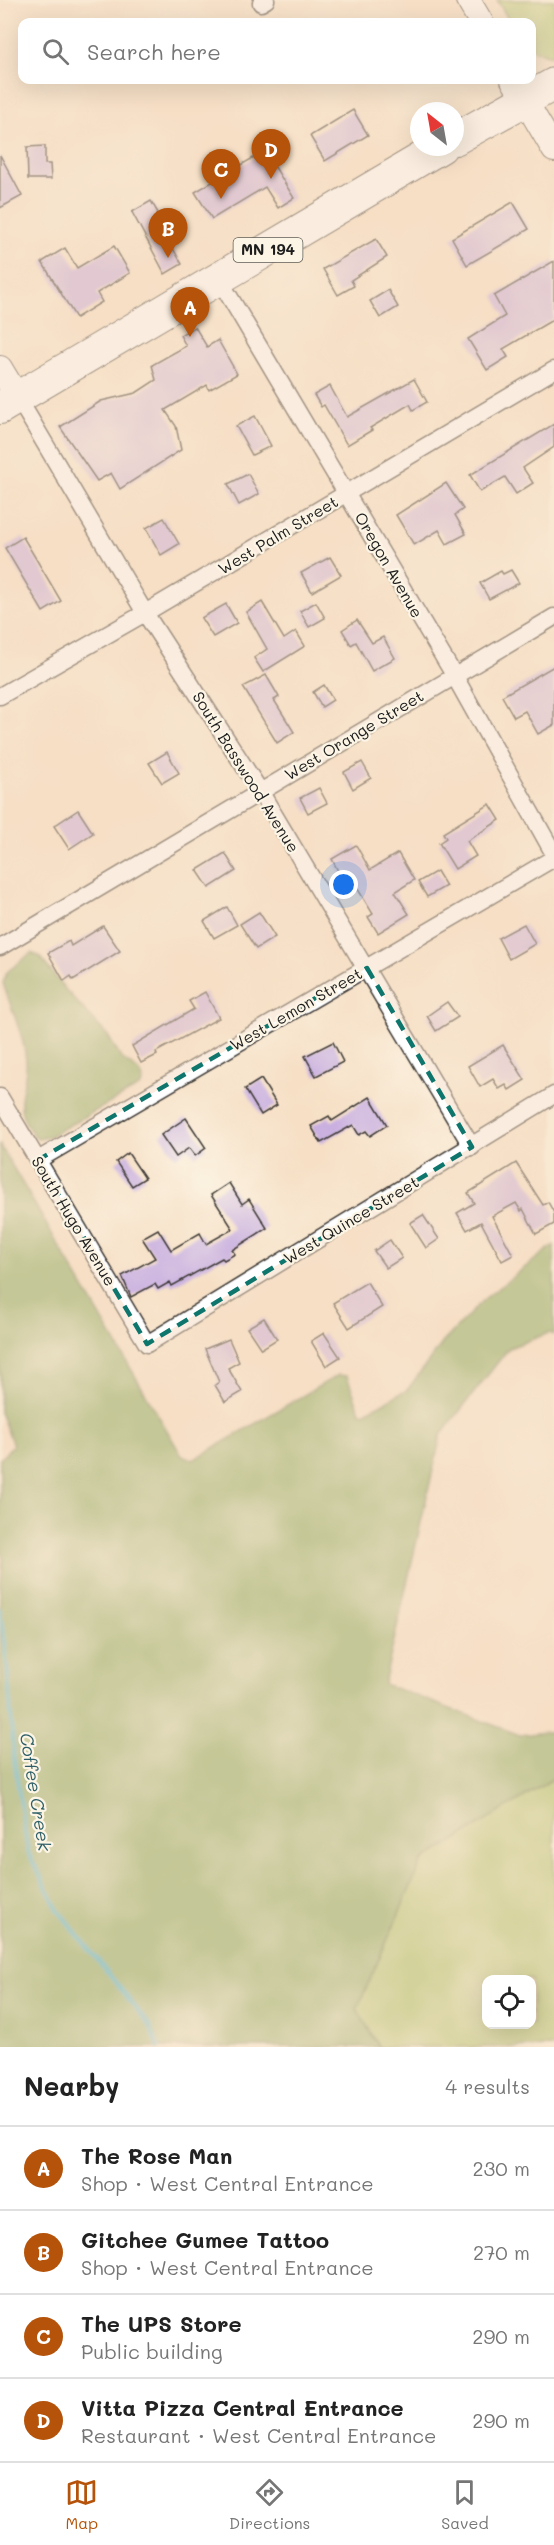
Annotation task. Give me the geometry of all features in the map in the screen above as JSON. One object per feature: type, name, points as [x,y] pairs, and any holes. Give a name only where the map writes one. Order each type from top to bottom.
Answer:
[{"type":"highway","points":[[464,132],[519,89],[554,84]]},
{"type":"highway","name":"MN 194","points":[[9,403],[426,156]]},
{"type":"main road","points":[[468,0],[479,18]]},
{"type":"main road","points":[[519,89],[554,150]]},
{"type":"main road","points":[[0,368],[9,403]]},
{"type":"street","name":"Oregon Avenue","points":[[219,279],[454,675],[554,856]]},
{"type":"street","name":"West Palm Street","points":[[0,696],[145,614],[554,370]]},
{"type":"street","name":"South Basswood Avenue","points":[[9,403],[260,791],[472,1147]]},
{"type":"street","name":"West Orange Street","points":[[0,947],[554,617]]},
{"type":"street","name":"West Lemon Street","points":[[38,1160],[554,856]]},
{"type":"street","name":"West Quince Street","points":[[147,1344],[554,1095]]},
{"type":"street","name":"South Hugo Avenue","points":[[0,1097],[147,1344]]},
{"type":"highlighted area","points":[[367,968],[472,1147],[147,1344],[38,1160]]},
{"type":"green space","points":[[497,0],[554,0],[554,54],[550,56],[536,51],[536,18],[508,18]]},
{"type":"green space","points":[[31,953],[39,956],[65,989],[108,1036],[121,1058],[139,1071],[143,1078],[141,1086],[48,1137],[39,1139],[28,1127],[21,1110],[26,1067],[25,1052],[3,983],[7,972]]},
{"type":"green space","points":[[0,1145],[182,1456],[193,1460],[338,1375],[347,1376],[360,1411],[363,1413],[407,1390],[443,1342],[484,1299],[554,1245],[554,1335],[549,1333],[509,1348],[441,1435],[384,1684],[520,1735],[554,1731],[554,1778],[422,1861],[357,2009],[379,2047],[0,2047],[0,1597],[3,1557],[0,1549],[0,1459],[13,1445],[0,1412]]},
{"type":"green space","points":[[554,1778],[554,2047],[379,2047],[357,2009],[422,1861]]},
{"type":"building","points":[[353,110],[368,135],[325,161],[310,136]]},
{"type":"building","points":[[45,146],[45,164],[50,164],[51,179],[28,179],[27,147]]},
{"type":"building","points":[[265,151],[294,198],[278,208],[265,187],[212,219],[195,192]]},
{"type":"building","points":[[0,155],[22,196],[0,208]]},
{"type":"building","points":[[151,201],[168,230],[164,233],[182,264],[165,274],[132,212]]},
{"type":"building","points":[[513,202],[529,229],[467,265],[452,238]]},
{"type":"building","points":[[376,239],[387,257],[351,280],[354,286],[338,295],[323,269]]},
{"type":"building","points":[[114,246],[130,273],[97,293],[102,302],[76,318],[42,262],[65,248],[77,268]]},
{"type":"building","points":[[554,261],[554,319],[503,349],[508,357],[487,370],[468,339],[505,316],[494,296]]},
{"type":"building","points":[[388,290],[398,307],[380,318],[370,301]]},
{"type":"building","points":[[195,327],[207,347],[218,340],[237,374],[209,390],[207,385],[165,410],[176,426],[181,450],[120,489],[111,473],[97,481],[60,427],[101,401],[136,393],[156,380],[152,365],[186,346],[180,335]]},
{"type":"building","points":[[414,379],[427,402],[413,410],[410,404],[347,445],[324,405],[321,407],[314,395],[330,386],[347,417]]},
{"type":"building","points":[[255,416],[271,446],[252,455],[236,426]]},
{"type":"building","points":[[554,424],[554,447],[523,468],[533,483],[516,494],[505,477],[480,492],[470,475]]},
{"type":"building","points":[[248,474],[259,494],[239,505],[228,484]]},
{"type":"building","points":[[446,483],[463,509],[455,515],[466,534],[447,544],[439,530],[414,545],[396,515]]},
{"type":"building","points":[[164,518],[179,544],[161,555],[146,528]]},
{"type":"building","points":[[23,537],[61,601],[43,612],[5,548]]},
{"type":"building","points":[[330,557],[341,575],[312,592],[301,573]]},
{"type":"building","points":[[511,570],[519,583],[489,599],[480,583],[501,571],[503,574]]},
{"type":"building","points":[[262,602],[284,639],[296,631],[305,646],[263,672],[254,658],[267,649],[246,612]]},
{"type":"building","points":[[316,602],[325,618],[309,627],[300,611]]},
{"type":"building","points":[[226,604],[237,623],[213,637],[201,618]]},
{"type":"building","points":[[357,620],[372,643],[383,637],[395,658],[372,671],[356,642],[351,645],[342,630]]},
{"type":"building","points":[[554,666],[554,725],[538,734],[525,711],[514,717],[502,696]]},
{"type":"building","points":[[266,675],[279,697],[274,700],[294,732],[277,743],[243,687]]},
{"type":"building","points":[[324,685],[333,700],[322,707],[313,692]]},
{"type":"building","points":[[167,752],[179,773],[162,783],[149,763]]},
{"type":"building","points":[[362,762],[371,778],[353,789],[344,772]]},
{"type":"building","points":[[319,788],[327,803],[308,813],[300,798]]},
{"type":"building","points":[[490,804],[500,820],[467,841],[476,856],[455,869],[439,843],[446,838],[443,833]]},
{"type":"building","points":[[78,810],[93,833],[69,849],[54,826]]},
{"type":"building","points":[[356,845],[370,870],[398,853],[414,880],[395,892],[409,914],[378,933],[368,917],[373,914],[347,871],[340,875],[332,859]]},
{"type":"building","points":[[225,853],[236,871],[209,888],[197,870]]},
{"type":"building","points":[[437,871],[446,886],[427,897],[418,882]]},
{"type":"building","points":[[227,907],[237,925],[214,938],[204,921]]},
{"type":"building","points":[[259,912],[275,937],[256,949],[240,924]]},
{"type":"building","points":[[524,924],[535,944],[509,959],[498,938]]},
{"type":"building","points":[[103,926],[120,951],[73,980],[71,976],[64,981],[48,953],[69,941],[71,946]]},
{"type":"building","points":[[205,992],[219,1018],[156,1052],[157,1055],[141,1063],[132,1046],[194,1009],[189,1001]]},
{"type":"building","points":[[447,1002],[458,1017],[436,1031],[427,1016]]},
{"type":"building","points":[[333,1042],[343,1062],[316,1076],[305,1056]]},
{"type":"building","points":[[503,1045],[525,1080],[509,1090],[506,1085],[499,1089],[493,1079],[480,1087],[468,1066]]},
{"type":"building","points":[[261,1079],[277,1105],[261,1115],[245,1089]]},
{"type":"building","points":[[370,1097],[387,1125],[370,1136],[366,1131],[359,1135],[353,1125],[321,1143],[311,1126],[329,1116],[332,1121]]},
{"type":"building","points":[[186,1118],[206,1148],[195,1156],[189,1148],[176,1157],[161,1135]]},
{"type":"building","points":[[128,1153],[145,1178],[132,1186],[116,1162]]},
{"type":"building","points":[[516,1163],[543,1205],[548,1202],[554,1213],[554,1224],[536,1234],[523,1209],[521,1211],[516,1203],[492,1216],[513,1255],[502,1261],[481,1222],[467,1230],[457,1213],[474,1203],[468,1193]]},
{"type":"building","points":[[229,1183],[242,1204],[249,1199],[267,1228],[232,1250],[235,1254],[224,1260],[222,1258],[172,1286],[170,1282],[158,1289],[155,1284],[131,1297],[122,1276],[155,1258],[142,1238],[158,1229],[171,1250],[200,1233],[206,1244],[233,1229],[211,1195]]},
{"type":"building","points":[[423,1215],[439,1239],[426,1248],[410,1223]]},
{"type":"building","points":[[390,1240],[402,1258],[386,1268],[374,1251]]},
{"type":"building","points":[[367,1282],[382,1307],[349,1328],[333,1303]]},
{"type":"building","points":[[264,1318],[277,1339],[261,1349],[247,1328]]},
{"type":"building","points":[[324,1333],[340,1357],[326,1366],[311,1341]]},
{"type":"building","points":[[229,1339],[239,1362],[228,1368],[242,1392],[225,1402],[215,1385],[219,1382],[205,1349]]},
{"type":"waterway","name":"Coffee Creek","points":[[0,1610],[8,1673],[14,1759],[28,1852],[58,1910],[150,2026],[159,2047]]},
{"type":"place","name":"Vitta Pizza Central Entrance","points":[[271,179]]},
{"type":"place","name":"The UPS Store","points":[[221,199]]},
{"type":"place","name":"Gitchee Gumee Tattoo","points":[[168,258]]},
{"type":"place","name":"The Rose Man","points":[[190,337]]}]
